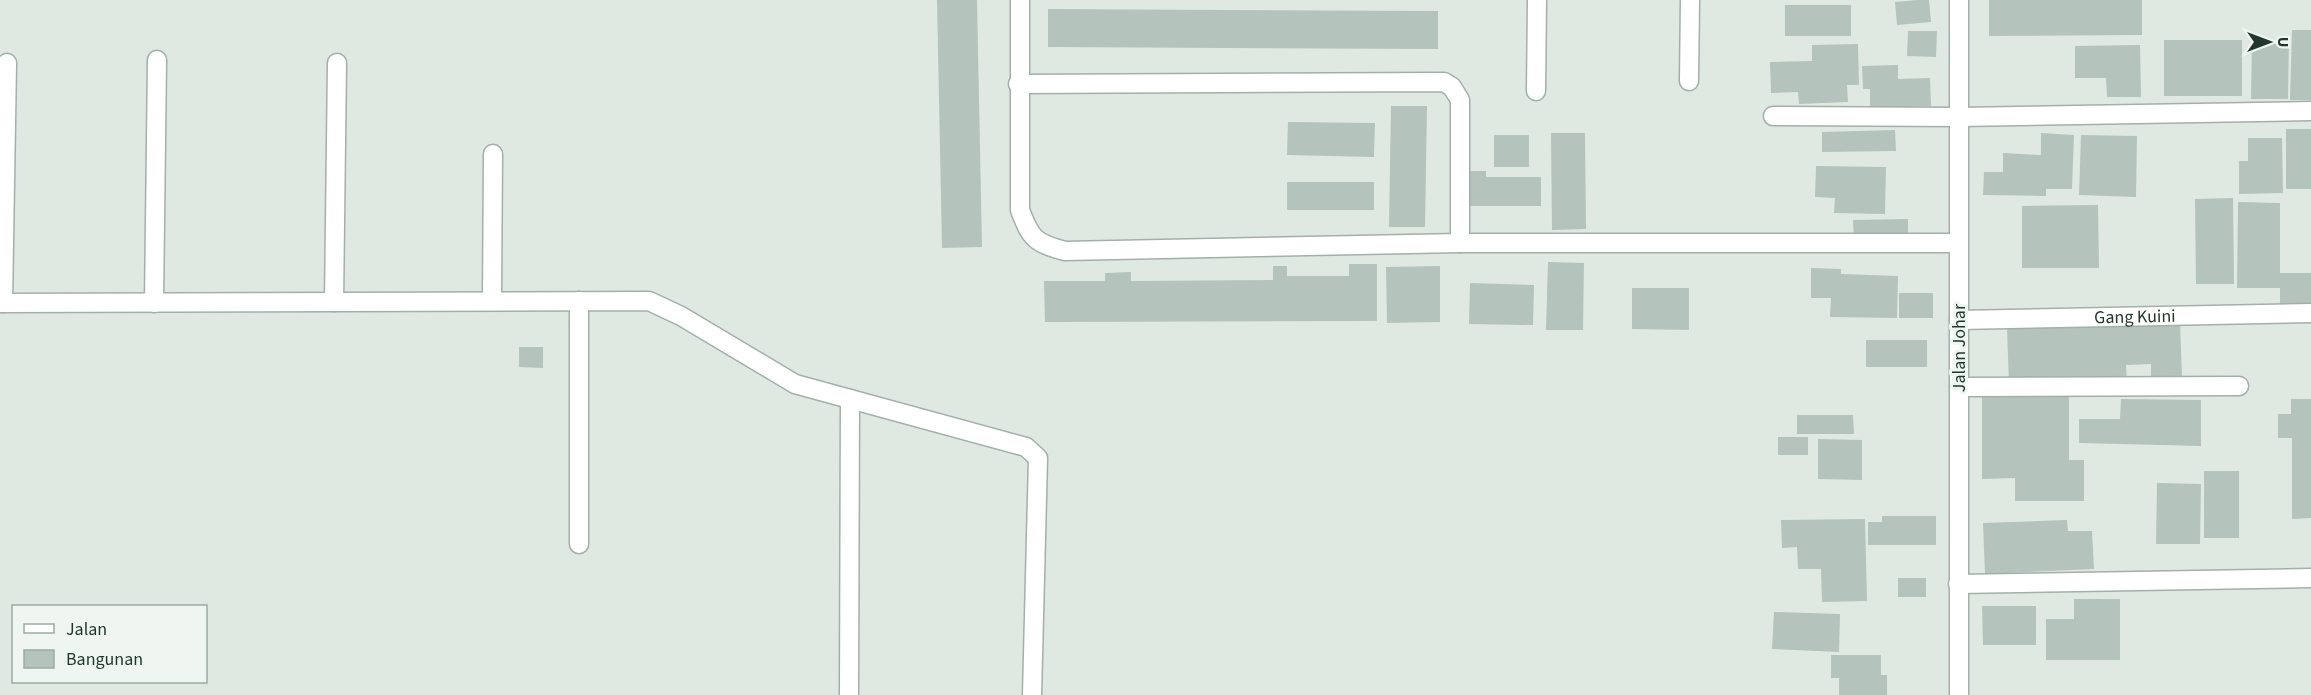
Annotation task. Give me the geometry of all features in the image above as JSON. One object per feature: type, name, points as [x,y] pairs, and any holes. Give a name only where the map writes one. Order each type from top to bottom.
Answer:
[{"type":"street","points":[[1020,0],[1018,84],[1020,210],[1029,234],[1043,245],[1065,251],[1460,243],[1958,243]]},
{"type":"street","points":[[1536,91],[1537,0]]},
{"type":"street","points":[[1689,0],[1689,81]]},
{"type":"street","name":"Jalan Johar","points":[[1959,0],[1959,695]]},
{"type":"street","points":[[154,303],[157,60]]},
{"type":"street","points":[[7,63],[1,303],[649,301],[681,316],[795,384],[1026,447],[1038,458],[1032,695]]},
{"type":"street","points":[[334,302],[337,63]]},
{"type":"street","points":[[1018,84],[1444,82],[1452,87],[1460,100],[1460,243]]},
{"type":"street","points":[[1773,116],[1960,117],[2311,111]]},
{"type":"street","points":[[492,301],[493,154]]},
{"type":"street","points":[[579,301],[579,544]]},
{"type":"street","name":"Gang Kuini","points":[[1959,320],[2311,313]]},
{"type":"street","points":[[1959,387],[2239,387]]},
{"type":"street","points":[[849,695],[850,399]]},
{"type":"street","points":[[1958,584],[2311,578]]},
{"type":"building","points":[[937,0],[977,0],[982,247],[942,248]]},
{"type":"building","points":[[1929,0],[1931,22],[1897,25],[1895,2]]},
{"type":"building","points":[[1989,0],[2142,0],[2142,35],[1989,36]]},
{"type":"building","points":[[1785,5],[1851,5],[1851,36],[1785,36]]},
{"type":"building","points":[[1048,9],[1438,11],[1438,49],[1048,47]]},
{"type":"building","points":[[2292,30],[2311,30],[2311,100],[2290,100]]},
{"type":"building","points":[[1908,31],[1937,31],[1936,57],[1907,56]]},
{"type":"building","points":[[2164,40],[2242,40],[2242,96],[2164,96]]},
{"type":"building","points":[[2252,41],[2289,41],[2288,99],[2251,99]]},
{"type":"building","points":[[1858,44],[1859,85],[1847,85],[1848,102],[1799,104],[1798,92],[1771,93],[1770,62],[1812,61],[1812,45]]},
{"type":"building","points":[[2140,45],[2141,97],[2107,97],[2106,78],[2075,78],[2075,46]]},
{"type":"building","points":[[1898,65],[1898,79],[1930,78],[1931,106],[1870,108],[1870,89],[1863,89],[1862,66]]},
{"type":"building","points":[[1391,106],[1427,106],[1425,227],[1389,227]]},
{"type":"building","points":[[1288,122],[1375,123],[1374,157],[1287,155]]},
{"type":"building","points":[[2286,129],[2311,129],[2311,189],[2286,189]]},
{"type":"building","points":[[1895,130],[1896,151],[1822,152],[1822,132]]},
{"type":"building","points":[[1551,133],[1585,133],[1586,229],[1552,230]]},
{"type":"building","points":[[2041,133],[2074,135],[2072,189],[2046,189],[2046,196],[1983,195],[1984,172],[2003,172],[2003,153],[2041,155]]},
{"type":"building","points":[[1494,135],[1529,135],[1529,167],[1494,167]]},
{"type":"building","points":[[2081,135],[2137,136],[2136,197],[2079,195]]},
{"type":"building","points":[[2248,138],[2282,138],[2283,193],[2239,194],[2239,161],[2248,161]]},
{"type":"building","points":[[1816,166],[1886,167],[1885,214],[1834,213],[1835,198],[1815,197]]},
{"type":"building","points":[[1470,171],[1486,171],[1486,177],[1541,177],[1541,206],[1470,206]]},
{"type":"building","points":[[1287,182],[1374,182],[1374,210],[1287,210]]},
{"type":"building","points":[[2233,198],[2234,284],[2196,284],[2195,199]]},
{"type":"building","points":[[2238,202],[2280,203],[2280,273],[2311,273],[2311,305],[2280,305],[2280,288],[2237,288]]},
{"type":"building","points":[[2098,205],[2099,268],[2022,268],[2022,206]]},
{"type":"building","points":[[1908,219],[1908,239],[1854,240],[1853,220]]},
{"type":"building","points":[[1548,262],[1584,263],[1583,330],[1546,330]]},
{"type":"building","points":[[1349,264],[1377,264],[1377,321],[1045,322],[1044,281],[1105,281],[1105,273],[1131,272],[1131,281],[1273,280],[1273,266],[1287,266],[1287,276],[1349,276]]},
{"type":"building","points":[[1440,266],[1440,322],[1387,323],[1386,267]]},
{"type":"building","points":[[1811,268],[1841,269],[1841,274],[1898,276],[1897,318],[1830,317],[1831,298],[1811,298]]},
{"type":"building","points":[[1470,283],[1534,285],[1533,325],[1469,324]]},
{"type":"building","points":[[1632,288],[1689,288],[1689,330],[1632,329]]},
{"type":"building","points":[[1899,293],[1933,293],[1933,318],[1899,318]]},
{"type":"building","points":[[2180,322],[2182,376],[2151,377],[2151,364],[2126,365],[2127,382],[2009,385],[2007,327]]},
{"type":"building","points":[[1866,340],[1927,340],[1927,367],[1866,367]]},
{"type":"building","points":[[519,347],[543,347],[543,368],[519,367]]},
{"type":"building","points":[[1982,397],[2069,397],[2069,460],[2084,460],[2084,501],[2015,501],[2015,478],[1982,479]]},
{"type":"building","points":[[2121,399],[2201,400],[2201,446],[2079,443],[2079,419],[2120,419]]},
{"type":"building","points":[[2291,399],[2311,399],[2311,518],[2292,519],[2292,438],[2278,438],[2278,414],[2291,414]]},
{"type":"building","points":[[1797,415],[1853,415],[1854,434],[1797,434]]},
{"type":"building","points":[[1778,437],[1808,437],[1808,455],[1778,455]]},
{"type":"building","points":[[1818,439],[1862,440],[1862,480],[1818,479]]},
{"type":"building","points":[[2204,471],[2239,471],[2239,538],[2204,538]]},
{"type":"building","points":[[2157,483],[2201,484],[2200,544],[2156,544]]},
{"type":"building","points":[[1882,516],[1936,516],[1936,545],[1868,545],[1868,522],[1882,522]]},
{"type":"building","points":[[1865,519],[1867,601],[1822,602],[1821,569],[1798,569],[1797,547],[1782,548],[1781,520]]},
{"type":"building","points":[[2067,520],[2068,531],[2092,531],[2094,569],[1985,574],[1983,523]]},
{"type":"building","points":[[1898,578],[1926,578],[1926,597],[1898,597]]},
{"type":"building","points":[[2074,599],[2120,599],[2120,660],[2046,660],[2046,619],[2074,619]]},
{"type":"building","points":[[1982,606],[2036,606],[2036,645],[1983,645]]},
{"type":"building","points":[[1774,612],[1840,614],[1839,652],[1772,649]]},
{"type":"building","points":[[1831,655],[1881,655],[1881,675],[1887,675],[1887,695],[1839,695],[1839,678],[1831,678]]}]
